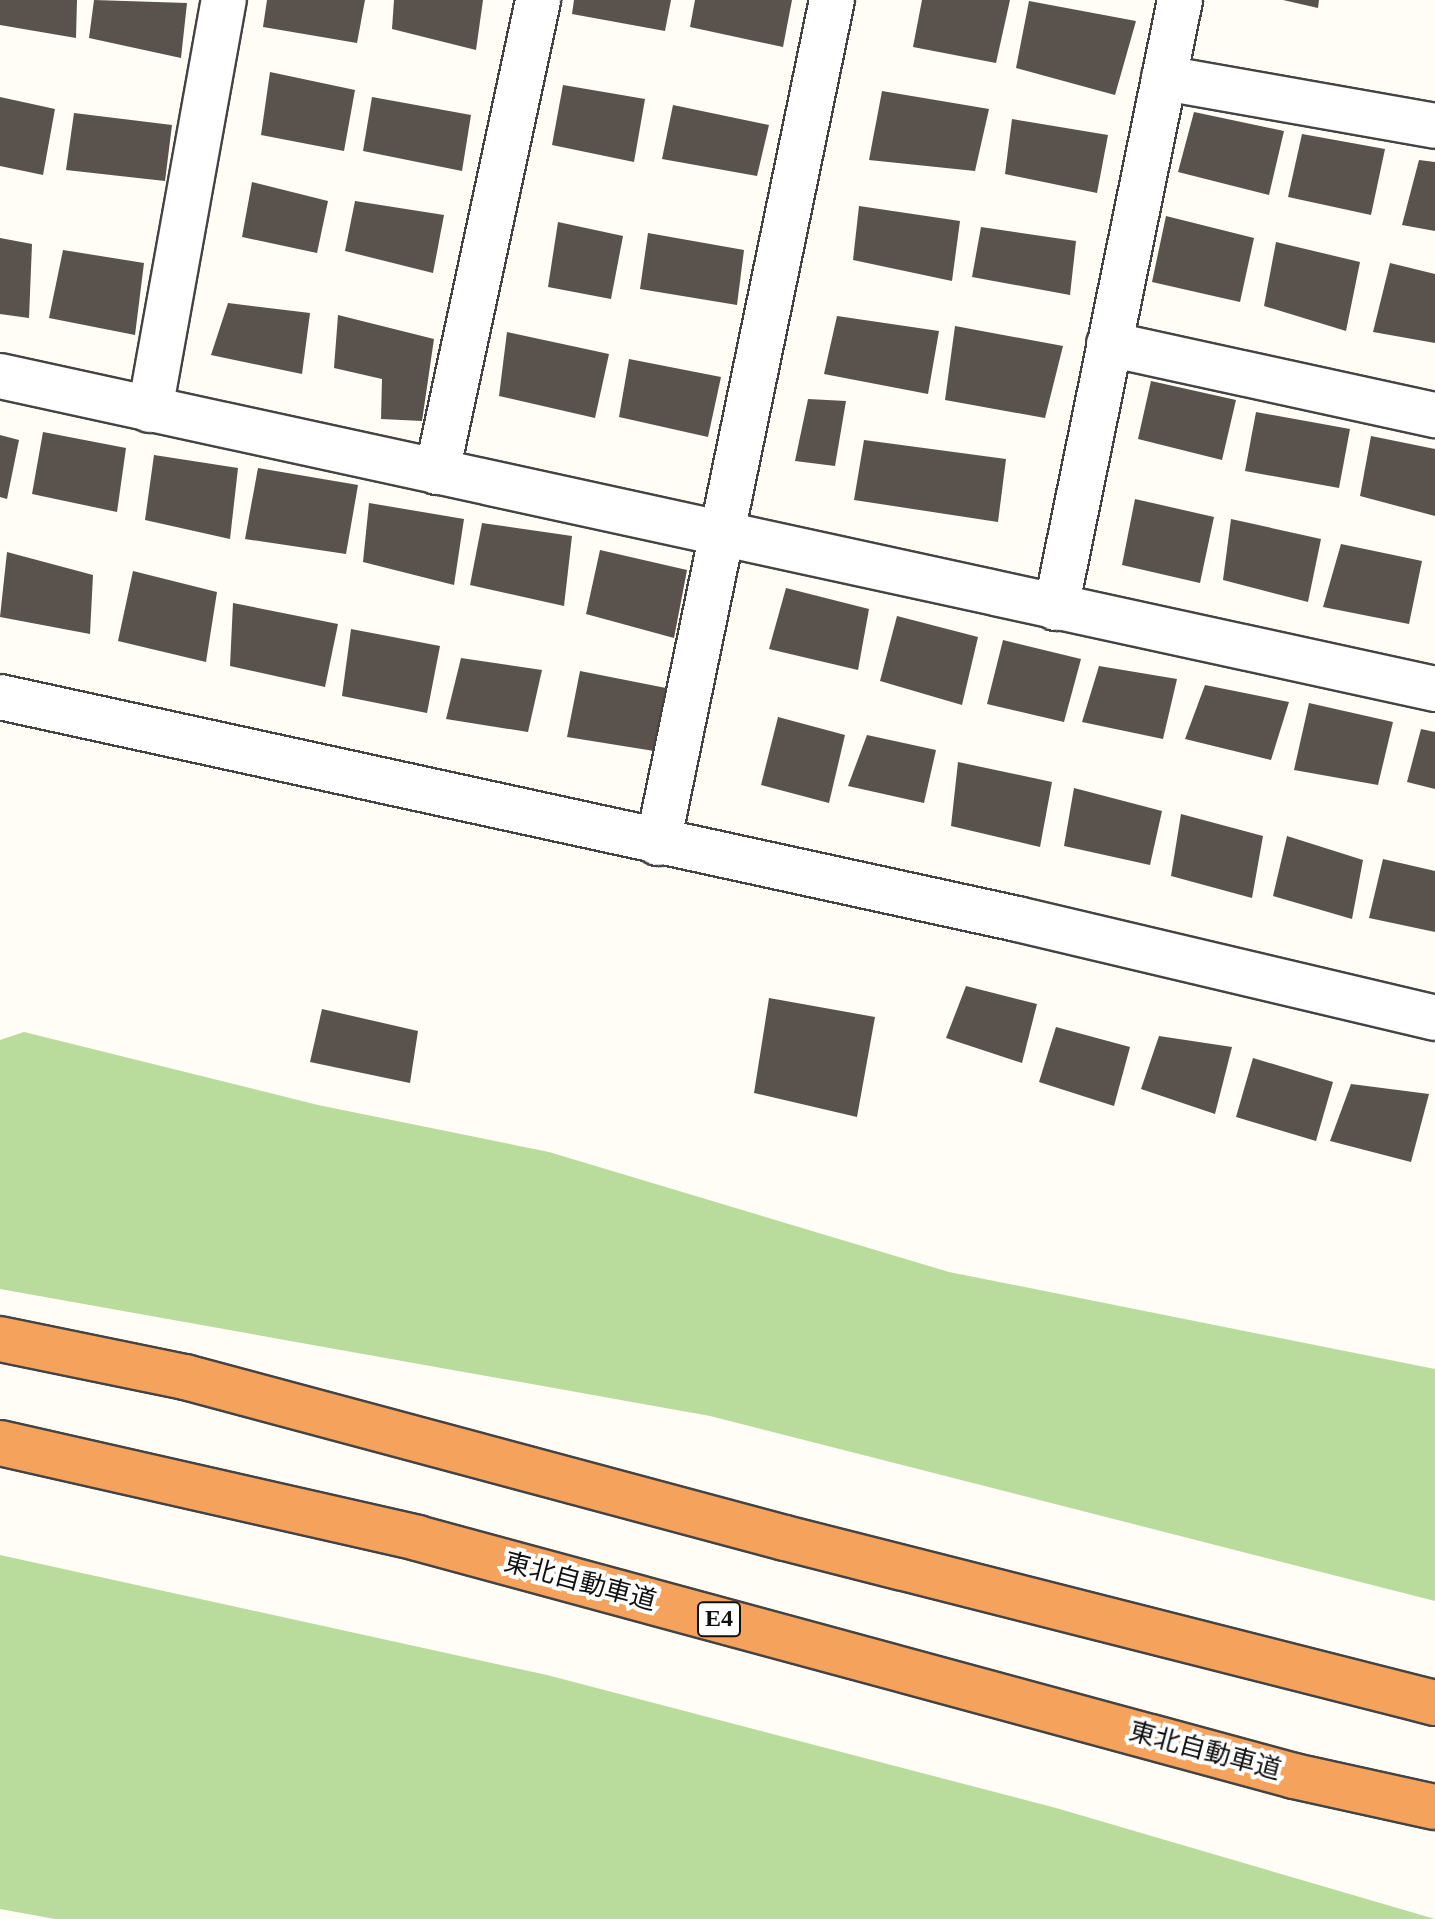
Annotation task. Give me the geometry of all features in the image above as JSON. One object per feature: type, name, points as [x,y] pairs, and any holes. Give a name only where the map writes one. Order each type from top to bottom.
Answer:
[{"type":"highway","points":[[0,1339],[185,1377],[785,1538],[1435,1703]]},
{"type":"highway","name":"東北自動車道","points":[[0,1443],[417,1538],[1294,1776],[1435,1807]]},
{"type":"street","points":[[150,410],[224,0]]},
{"type":"street","points":[[437,472],[538,0]]},
{"type":"street","points":[[658,843],[832,0]]},
{"type":"street","points":[[1056,608],[1180,0]]},
{"type":"street","points":[[1164,78],[1435,126]]},
{"type":"street","points":[[1109,344],[1435,415]]},
{"type":"street","points":[[0,376],[1435,689]]},
{"type":"street","points":[[0,697],[1017,919],[1435,1018]]},
{"type":"green space","points":[[24,1032],[318,1105],[549,1152],[949,1272],[1435,1369],[1435,1601],[710,1416],[0,1289],[0,1040]]},
{"type":"green space","points":[[0,1555],[547,1675],[1056,1808],[1435,1919],[55,1919],[0,1909]]},
{"type":"building","points":[[0,0],[77,0],[76,38],[0,25]]},
{"type":"building","points":[[94,0],[187,3],[181,58],[89,38]]},
{"type":"building","points":[[267,0],[365,0],[357,43],[263,27]]},
{"type":"building","points":[[394,0],[483,0],[476,50],[392,29]]},
{"type":"building","points":[[574,0],[671,0],[665,31],[572,14]]},
{"type":"building","points":[[695,0],[792,0],[783,47],[690,27]]},
{"type":"building","points":[[922,0],[1010,0],[996,63],[913,47]]},
{"type":"building","points":[[1283,0],[1319,0],[1318,8]]},
{"type":"building","points":[[1029,1],[1136,21],[1115,95],[1016,68]]},
{"type":"building","points":[[270,72],[355,90],[344,151],[261,135]]},
{"type":"building","points":[[563,85],[645,99],[634,162],[552,145]]},
{"type":"building","points":[[882,91],[989,109],[975,171],[869,160]]},
{"type":"building","points":[[0,97],[55,109],[43,175],[0,166]]},
{"type":"building","points":[[372,97],[471,115],[462,171],[363,151]]},
{"type":"building","points":[[673,105],[769,125],[757,176],[662,159]]},
{"type":"building","points":[[1194,112],[1284,131],[1269,195],[1178,172]]},
{"type":"building","points":[[74,113],[172,125],[165,181],[66,170]]},
{"type":"building","points":[[1012,119],[1108,135],[1097,193],[1005,174]]},
{"type":"building","points":[[1302,134],[1385,149],[1371,215],[1288,197]]},
{"type":"building","points":[[1419,160],[1435,162],[1435,231],[1402,225]]},
{"type":"building","points":[[252,182],[328,201],[317,253],[242,237]]},
{"type":"building","points":[[355,201],[444,215],[433,273],[345,251]]},
{"type":"building","points":[[859,206],[960,221],[952,281],[853,260]]},
{"type":"building","points":[[1166,216],[1254,238],[1240,302],[1152,282]]},
{"type":"building","points":[[558,222],[623,236],[611,299],[548,287]]},
{"type":"building","points":[[981,227],[1076,241],[1070,295],[972,277]]},
{"type":"building","points":[[648,233],[744,250],[737,305],[640,289]]},
{"type":"building","points":[[0,238],[32,244],[29,318],[0,314]]},
{"type":"building","points":[[1276,242],[1360,262],[1346,331],[1264,306]]},
{"type":"building","points":[[63,250],[144,263],[135,335],[49,318]]},
{"type":"building","points":[[1390,263],[1435,274],[1435,343],[1373,332]]},
{"type":"building","points":[[228,303],[310,313],[302,374],[211,355]]},
{"type":"building","points":[[338,315],[434,339],[422,421],[381,419],[382,379],[334,368]]},
{"type":"building","points":[[837,316],[939,331],[928,394],[824,374]]},
{"type":"building","points":[[955,326],[1063,346],[1045,418],[945,400]]},
{"type":"building","points":[[507,332],[609,354],[595,418],[499,396]]},
{"type":"building","points":[[629,359],[721,377],[708,437],[619,417]]},
{"type":"building","points":[[1151,381],[1236,400],[1222,460],[1138,439]]},
{"type":"building","points":[[808,399],[846,401],[835,466],[795,461]]},
{"type":"building","points":[[1256,412],[1350,429],[1339,488],[1245,471]]},
{"type":"building","points":[[43,432],[126,448],[117,512],[32,494]]},
{"type":"building","points":[[0,435],[19,440],[7,499],[0,497]]},
{"type":"building","points":[[1371,436],[1435,449],[1435,516],[1360,496]]},
{"type":"building","points":[[864,440],[1006,459],[998,522],[854,500]]},
{"type":"building","points":[[154,455],[238,468],[230,539],[145,520]]},
{"type":"building","points":[[258,468],[358,485],[346,554],[245,539]]},
{"type":"building","points":[[1135,499],[1214,517],[1200,583],[1122,565]]},
{"type":"building","points":[[369,503],[464,519],[454,585],[363,562]]},
{"type":"building","points":[[1231,519],[1321,539],[1308,602],[1223,580]]},
{"type":"building","points":[[482,523],[572,536],[564,606],[470,585]]},
{"type":"building","points":[[1341,544],[1422,561],[1409,624],[1323,607]]},
{"type":"building","points":[[600,550],[687,570],[674,638],[586,614]]},
{"type":"building","points":[[7,552],[93,575],[90,634],[0,617]]},
{"type":"building","points":[[133,571],[217,592],[206,662],[118,641]]},
{"type":"building","points":[[786,588],[869,609],[858,670],[769,649]]},
{"type":"building","points":[[233,603],[338,624],[325,687],[230,666]]},
{"type":"building","points":[[897,616],[978,637],[962,705],[880,681]]},
{"type":"building","points":[[351,629],[440,646],[427,713],[342,696]]},
{"type":"building","points":[[1003,640],[1081,659],[1064,722],[987,704]]},
{"type":"building","points":[[461,658],[542,670],[528,732],[446,719]]},
{"type":"building","points":[[1099,666],[1177,679],[1163,739],[1082,722]]},
{"type":"building","points":[[580,671],[666,688],[654,751],[567,737]]},
{"type":"building","points":[[1205,685],[1289,702],[1271,760],[1185,739]]},
{"type":"building","points":[[1309,703],[1393,722],[1378,785],[1294,770]]},
{"type":"building","points":[[778,717],[845,735],[829,803],[761,785]]},
{"type":"building","points":[[1421,729],[1435,732],[1435,789],[1407,782]]},
{"type":"building","points":[[867,735],[936,750],[924,803],[848,786]]},
{"type":"building","points":[[958,762],[1052,782],[1040,847],[951,826]]},
{"type":"building","points":[[1074,788],[1162,811],[1150,865],[1064,846]]},
{"type":"building","points":[[1181,814],[1263,836],[1252,898],[1171,876]]},
{"type":"building","points":[[1287,836],[1363,860],[1352,919],[1273,896]]},
{"type":"building","points":[[1383,859],[1435,871],[1435,932],[1369,918]]},
{"type":"building","points":[[966,986],[1037,1004],[1022,1063],[946,1038]]},
{"type":"building","points":[[769,998],[875,1017],[857,1117],[754,1093]]},
{"type":"building","points":[[322,1009],[418,1031],[410,1083],[310,1062]]},
{"type":"building","points":[[1056,1027],[1130,1047],[1114,1106],[1039,1082]]},
{"type":"building","points":[[1159,1036],[1232,1047],[1215,1114],[1141,1089]]},
{"type":"building","points":[[1253,1058],[1333,1082],[1316,1141],[1236,1117]]},
{"type":"building","points":[[1351,1084],[1429,1094],[1411,1162],[1330,1141]]}]
